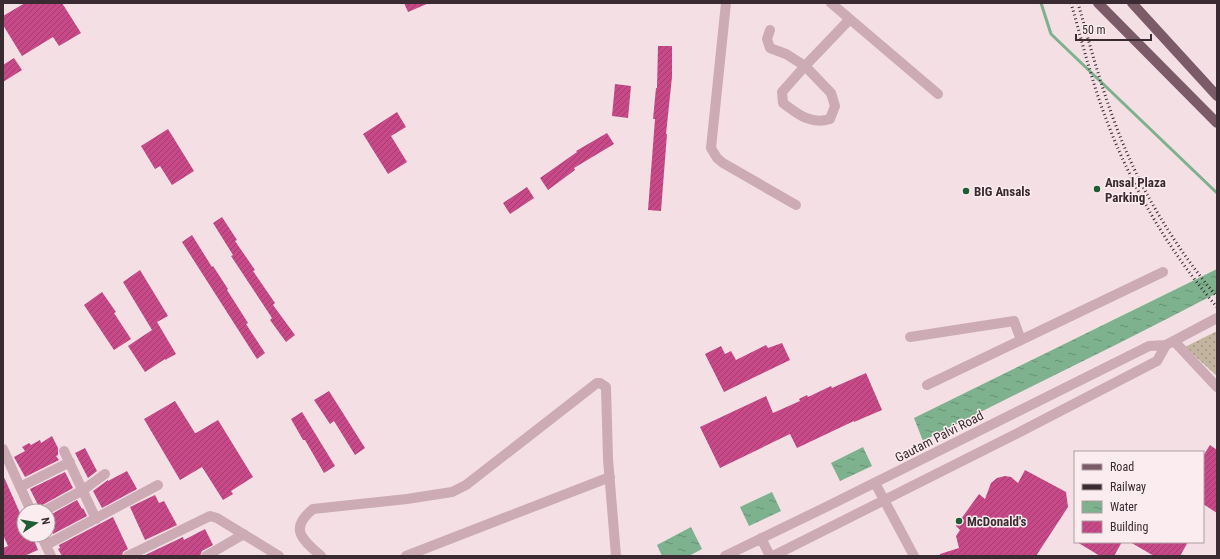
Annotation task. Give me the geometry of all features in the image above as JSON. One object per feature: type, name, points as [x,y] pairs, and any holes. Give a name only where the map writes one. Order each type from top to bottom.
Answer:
[{"type":"main road","points":[[1098,3],[1217,123]]},
{"type":"main road","points":[[1132,3],[1217,96]]},
{"type":"main road","points":[[1142,3],[1147,18]]},
{"type":"street","points":[[726,3],[711,148],[717,158],[723,163],[796,206]]},
{"type":"street","points":[[831,3],[938,94]]},
{"type":"street","points":[[770,30],[767,39],[770,48],[786,54],[805,66],[831,93],[835,106],[830,119],[821,122],[803,118],[783,103],[782,92],[805,66],[850,19]]},
{"type":"street","points":[[927,385],[1163,272]]},
{"type":"street","name":"Gautam Palvi Road","points":[[725,556],[1150,346],[1170,343],[1217,318]]},
{"type":"street","points":[[910,337],[1014,321],[1021,340]]},
{"type":"street","points":[[1170,343],[1217,387]]},
{"type":"street","name":"Gautam Palvi Road","points":[[772,556],[1016,434],[1157,361],[1170,343]]},
{"type":"street","points":[[321,556],[302,539],[300,533],[299,525],[304,516],[313,510],[407,500],[452,492],[466,485],[591,388],[600,383],[606,387],[613,555]]},
{"type":"street","points":[[3,449],[27,503]]},
{"type":"street","points":[[64,451],[96,519]]},
{"type":"street","points":[[20,487],[70,462]]},
{"type":"street","points":[[56,505],[83,490],[104,474]]},
{"type":"street","points":[[406,556],[610,477]]},
{"type":"street","points":[[875,483],[914,556]]},
{"type":"street","points":[[52,556],[46,545],[158,485]]},
{"type":"street","points":[[128,556],[206,516],[217,518],[278,556]]},
{"type":"street","points":[[206,556],[244,534]]},
{"type":"street","points":[[761,538],[772,556]]},
{"type":"shaded area","points":[[1217,331],[1217,376],[1185,347]]},
{"type":"water","points":[[1217,269],[1217,293],[923,441],[914,418]]},
{"type":"water","points":[[863,447],[872,466],[840,481],[831,463]]},
{"type":"water","points":[[772,492],[781,511],[749,526],[740,507]]},
{"type":"water","points":[[691,527],[702,549],[689,556],[662,556],[657,545]]},
{"type":"building","points":[[25,3],[62,3],[81,33],[59,46],[53,37],[22,56],[3,25],[3,16]]},
{"type":"building","points":[[404,3],[429,3],[408,12]]},
{"type":"building","points":[[658,46],[672,46],[672,77],[666,134],[661,211],[648,210],[655,119],[653,119],[657,88]]},
{"type":"building","points":[[14,58],[22,70],[3,82],[3,65]]},
{"type":"building","points":[[615,84],[631,86],[628,118],[612,116]]},
{"type":"building","points":[[397,112],[406,127],[391,136],[407,162],[388,174],[363,134]]},
{"type":"building","points":[[168,129],[194,171],[172,185],[160,166],[155,169],[141,146]]},
{"type":"building","points":[[607,133],[614,144],[574,168],[575,170],[548,190],[540,178],[577,152],[576,151]]},
{"type":"building","points":[[527,187],[534,198],[510,214],[503,203]]},
{"type":"building","points":[[222,217],[237,240],[235,241],[255,270],[253,271],[275,303],[273,305],[295,335],[286,342],[270,320],[272,318],[231,256],[233,255],[213,223]]},
{"type":"building","points":[[192,235],[228,289],[227,290],[248,323],[246,324],[265,353],[257,359],[182,242]]},
{"type":"building","points":[[140,270],[168,316],[157,322],[176,354],[145,372],[128,346],[152,330],[123,282]]},
{"type":"building","points":[[102,292],[116,312],[114,313],[131,339],[114,350],[84,305]]},
{"type":"building","points":[[782,343],[790,360],[724,392],[705,354],[721,346],[725,354],[731,351],[736,360],[766,345],[768,348]]},
{"type":"building","points":[[866,373],[882,410],[854,421],[797,448],[790,434],[720,468],[700,427],[766,396],[773,413],[800,401],[799,399],[807,395],[808,397],[831,386],[832,388]]},
{"type":"building","points":[[329,391],[365,448],[355,455],[334,421],[330,424],[314,400]]},
{"type":"building","points":[[175,401],[195,433],[218,420],[253,477],[231,491],[233,494],[223,500],[202,467],[180,480],[144,419]]},
{"type":"building","points":[[302,412],[335,466],[324,473],[291,419]]},
{"type":"building","points":[[52,436],[58,448],[58,455],[56,456],[59,460],[25,477],[14,457],[25,451],[22,447],[29,443],[31,445],[40,440],[41,443]]},
{"type":"building","points":[[1210,445],[1217,450],[1217,513],[1204,505],[1204,454]]},
{"type":"building","points":[[85,448],[97,471],[88,478],[75,453]]},
{"type":"building","points":[[1025,470],[1066,492],[1068,507],[1036,556],[940,556],[940,554],[959,548],[956,536],[960,530],[956,526],[979,494],[985,499],[991,483],[997,478],[1005,476],[1011,477],[1018,483]]},
{"type":"building","points":[[127,471],[137,489],[102,508],[93,491],[108,480]]},
{"type":"building","points":[[65,472],[73,488],[46,503],[37,503],[30,489]]},
{"type":"building","points":[[3,475],[16,504],[16,543],[35,543],[38,550],[24,556],[3,556],[3,548],[8,546],[3,535]]},
{"type":"building","points":[[155,495],[159,503],[164,501],[177,525],[145,540],[130,507]]},
{"type":"building","points":[[77,500],[87,516],[56,532],[56,512]]},
{"type":"building","points":[[113,517],[128,549],[123,552],[122,556],[62,556],[58,549],[60,548],[59,545]]},
{"type":"building","points":[[205,529],[213,545],[202,551],[200,556],[143,556],[183,537],[184,540]]},
{"type":"building","points":[[1079,543],[1121,543],[1114,556],[1100,556]]},
{"type":"building","points":[[1132,543],[1187,543],[1180,556],[1154,556]]},
{"type":"waterway","points":[[1041,3],[1051,34],[1217,193]]},
{"type":"railway","points":[[1071,3],[1102,108],[1124,162],[1150,213],[1165,238],[1217,307]]},
{"type":"railway","points":[[1078,3],[1106,98],[1127,153],[1145,191],[1167,228],[1191,264],[1217,297]]},
{"type":"place","name":"Ansal Plaza Parking","points":[[1097,189]]},
{"type":"place","name":"BIG Ansals","points":[[966,191]]},
{"type":"place","name":"McDonald's","points":[[959,521]]}]
